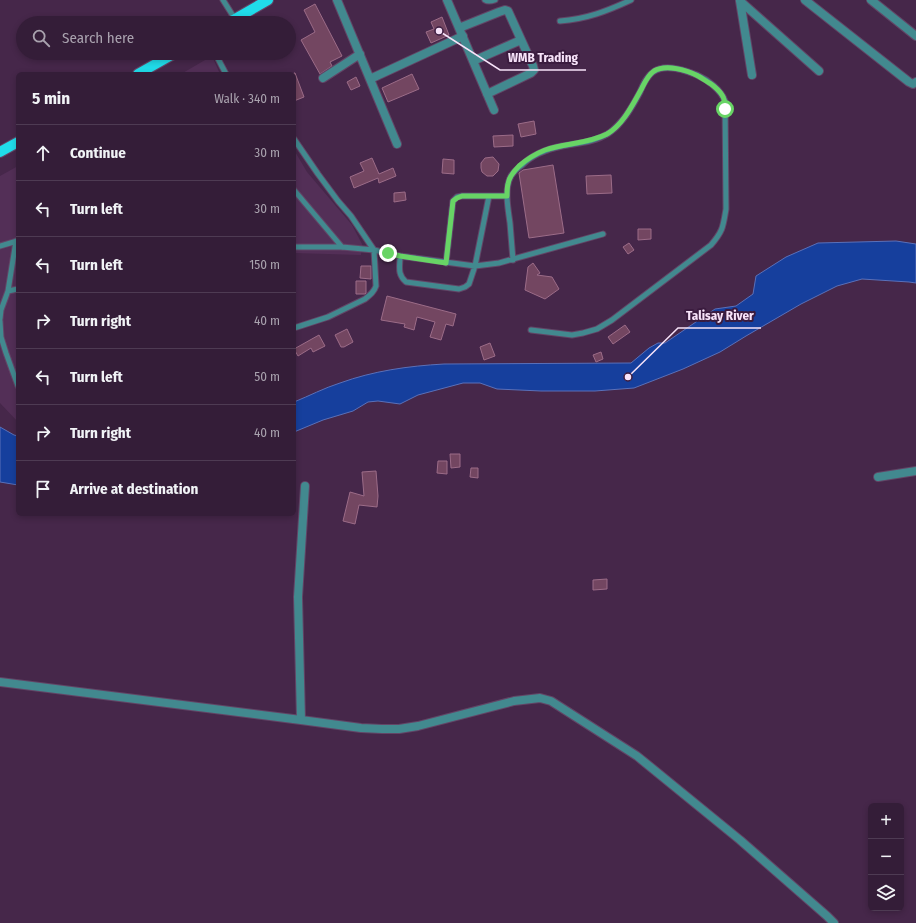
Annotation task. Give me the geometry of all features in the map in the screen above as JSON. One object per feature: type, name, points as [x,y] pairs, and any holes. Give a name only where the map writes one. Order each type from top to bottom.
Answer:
[{"type":"main road","points":[[238,16],[255,4],[268,0]]},
{"type":"main road","points":[[142,72],[163,60]]},
{"type":"main road","points":[[0,152],[16,143]]},
{"type":"street","points":[[337,0],[397,144]]},
{"type":"street","points":[[447,0],[494,110]]},
{"type":"street","points":[[805,0],[909,82],[913,84],[916,82]]},
{"type":"street","points":[[871,0],[916,36]]},
{"type":"street","points":[[740,1],[819,71]]},
{"type":"street","points":[[740,1],[752,75]]},
{"type":"street","points":[[459,28],[506,10],[510,13],[522,40],[534,70],[488,94]]},
{"type":"street","points":[[370,79],[463,36]]},
{"type":"street","points":[[473,61],[522,40]]},
{"type":"street","points":[[323,78],[360,54]]},
{"type":"street","points":[[878,477],[916,471]]},
{"type":"street","points":[[301,720],[298,597],[305,486]]},
{"type":"street","points":[[0,682],[361,728],[382,729],[400,729],[418,726],[514,701],[540,698],[552,701],[637,756],[740,840],[828,916],[834,923]]},
{"type":"lane","points":[[223,0],[229,16]]},
{"type":"lane","points":[[485,0],[496,0]]},
{"type":"lane","points":[[560,21],[575,20],[595,15],[631,0]]},
{"type":"lane","points":[[219,60],[225,72]]},
{"type":"lane","points":[[513,260],[507,196],[508,183],[511,176],[528,159],[544,150],[583,143],[597,139],[609,132],[624,119],[647,78],[654,71],[662,68],[678,69],[699,76],[718,90],[723,96],[725,101],[726,209],[724,225],[719,235],[711,245],[612,320],[597,329],[572,335],[531,330]]},
{"type":"lane","points":[[296,142],[338,201],[351,216],[374,250],[376,286],[370,295],[365,299],[328,317],[296,327]]},
{"type":"lane","points":[[296,192],[342,247]]},
{"type":"lane","points":[[446,263],[453,201],[462,196],[507,196]]},
{"type":"lane","points":[[400,256],[399,273],[406,282],[459,289],[465,287],[469,284],[475,266],[490,196]]},
{"type":"lane","points":[[296,247],[342,247],[374,250],[400,256],[475,266],[513,260],[602,234]]},
{"type":"lane","points":[[0,246],[16,241]]},
{"type":"lane","points":[[16,247],[8,291],[1,310],[0,320],[1,337],[16,380]]},
{"type":"lane","points":[[8,291],[16,289]]},
{"type":"shaded area","points":[[205,60],[214,60],[219,72],[184,72]]},
{"type":"shaded area","points":[[296,153],[307,172],[352,225],[362,244],[361,255],[296,253]]},
{"type":"shaded area","points":[[16,167],[16,420],[0,403],[0,176]]},
{"type":"water","points":[[896,241],[916,244],[916,283],[862,279],[837,286],[801,304],[720,352],[683,369],[634,388],[595,391],[541,391],[497,389],[480,383],[463,383],[418,395],[400,404],[378,401],[368,402],[353,411],[323,420],[296,431],[296,401],[334,385],[378,372],[417,366],[444,364],[631,363],[649,348],[658,343],[665,343],[715,309],[736,306],[753,294],[756,276],[786,257],[818,243]]},
{"type":"water","points":[[0,427],[16,436],[16,485],[0,482]]},
{"type":"building","points":[[315,4],[342,56],[330,62],[332,66],[320,74],[301,40],[315,32],[304,10]]},
{"type":"building","points":[[442,17],[449,35],[431,43],[426,32],[434,29],[431,22]]},
{"type":"building","points":[[412,74],[419,89],[388,102],[382,88]]},
{"type":"building","points":[[296,76],[304,97],[296,100]]},
{"type":"building","points":[[356,77],[360,86],[351,90],[347,82]]},
{"type":"building","points":[[534,121],[536,134],[521,137],[518,124]]},
{"type":"building","points":[[513,135],[513,146],[494,147],[493,136]]},
{"type":"building","points":[[493,157],[499,164],[498,171],[493,176],[487,176],[482,172],[481,163],[485,158]]},
{"type":"building","points":[[372,158],[379,174],[393,168],[396,176],[379,183],[378,178],[354,188],[350,177],[364,171],[360,163]]},
{"type":"building","points":[[443,159],[454,160],[454,174],[442,173]]},
{"type":"building","points":[[553,165],[564,233],[529,238],[519,173],[523,170]]},
{"type":"building","points":[[611,175],[612,193],[587,194],[586,176]]},
{"type":"building","points":[[405,192],[406,200],[394,202],[394,193]]},
{"type":"building","points":[[638,229],[651,229],[651,239],[638,240]]},
{"type":"building","points":[[629,243],[634,250],[628,254],[623,247]]},
{"type":"building","points":[[533,263],[540,273],[537,275],[552,277],[559,289],[545,299],[525,290],[528,267]]},
{"type":"building","points":[[361,266],[371,266],[371,279],[360,278]]},
{"type":"building","points":[[356,281],[366,281],[365,294],[356,294]]},
{"type":"building","points":[[387,296],[456,314],[453,326],[446,324],[441,340],[430,337],[435,322],[417,317],[414,330],[404,327],[405,324],[381,320]]},
{"type":"building","points":[[625,325],[630,332],[613,344],[608,337]]},
{"type":"building","points":[[347,329],[353,342],[341,347],[335,335]]},
{"type":"building","points":[[319,335],[325,346],[313,352],[311,348],[298,356],[296,348]]},
{"type":"building","points":[[490,343],[495,356],[484,360],[480,347]]},
{"type":"building","points":[[601,352],[603,359],[596,362],[593,355]]},
{"type":"building","points":[[450,454],[460,454],[460,467],[451,468]]},
{"type":"building","points":[[438,461],[447,461],[447,474],[437,473]]},
{"type":"building","points":[[471,468],[478,468],[478,478],[470,477]]},
{"type":"building","points":[[376,471],[378,496],[377,507],[359,505],[355,524],[343,521],[350,492],[364,496],[362,472]]},
{"type":"building","points":[[607,579],[607,589],[593,590],[593,580]]},
{"type":"place","name":"WMB Trading","points":[[439,31]]},
{"type":"place","name":"Talisay River","points":[[628,377]]},
{"type":"route","points":[[388,253],[446,263],[453,201],[462,196],[507,196],[508,183],[511,176],[528,159],[544,150],[583,143],[597,139],[609,132],[624,119],[647,78],[654,71],[662,68],[678,69],[699,76],[718,90],[723,96],[725,101],[725,109]]}]
